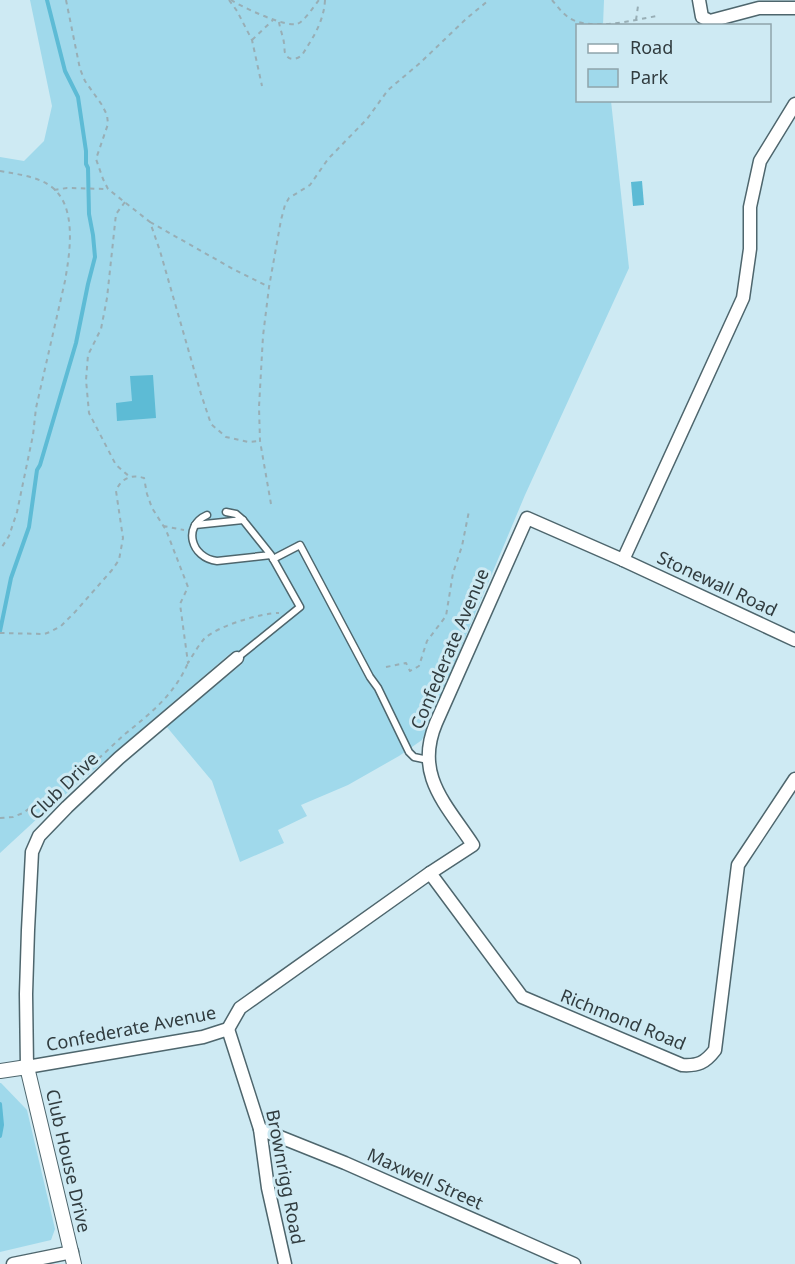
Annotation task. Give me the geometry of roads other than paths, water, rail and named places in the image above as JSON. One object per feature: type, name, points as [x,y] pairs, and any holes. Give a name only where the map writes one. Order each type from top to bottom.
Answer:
[{"type":"street","points":[[699,0],[702,17],[710,21],[754,4],[795,8]]},
{"type":"street","points":[[623,560],[742,298],[750,249],[750,207],[760,161],[795,104]]},
{"type":"street","name":"Confederate Avenue","points":[[0,1071],[203,1037],[228,1029],[240,1008],[473,844],[435,786],[428,760],[429,747],[432,731],[527,519],[623,560]]},
{"type":"street","name":"Stonewall Road","points":[[623,560],[795,640]]},
{"type":"street","name":"Club Drive","points":[[27,1067],[26,994],[32,852],[39,836],[119,758],[237,658]]},
{"type":"street","name":"Richmond Road","points":[[430,873],[522,997],[682,1065],[694,1065],[708,1060],[715,1050],[738,865],[795,779]]},
{"type":"street","name":"Brownrigg Road","points":[[228,1029],[260,1129],[268,1188],[285,1264]]},
{"type":"street","name":"Club House Drive","points":[[27,1067],[73,1258]]},
{"type":"street","name":"Maxwell Street","points":[[260,1129],[341,1161],[574,1264]]},
{"type":"street","points":[[13,1264],[73,1258]]},
{"type":"lane","points":[[226,512],[236,514],[243,520],[272,557],[300,607],[237,658]]},
{"type":"lane","points":[[207,515],[194,528],[193,541],[202,556],[209,559],[217,561],[272,557],[300,545],[378,688],[409,752],[414,757],[428,760]]},
{"type":"lane","points":[[194,528],[243,520]]},
{"type":"waterway","points":[[0,631],[11,578],[29,527],[37,470],[76,343],[95,257],[89,214],[88,168],[78,97],[65,71],[47,0]]},
{"type":"waterway","points":[[0,1104],[2,1125],[0,1136]]}]
